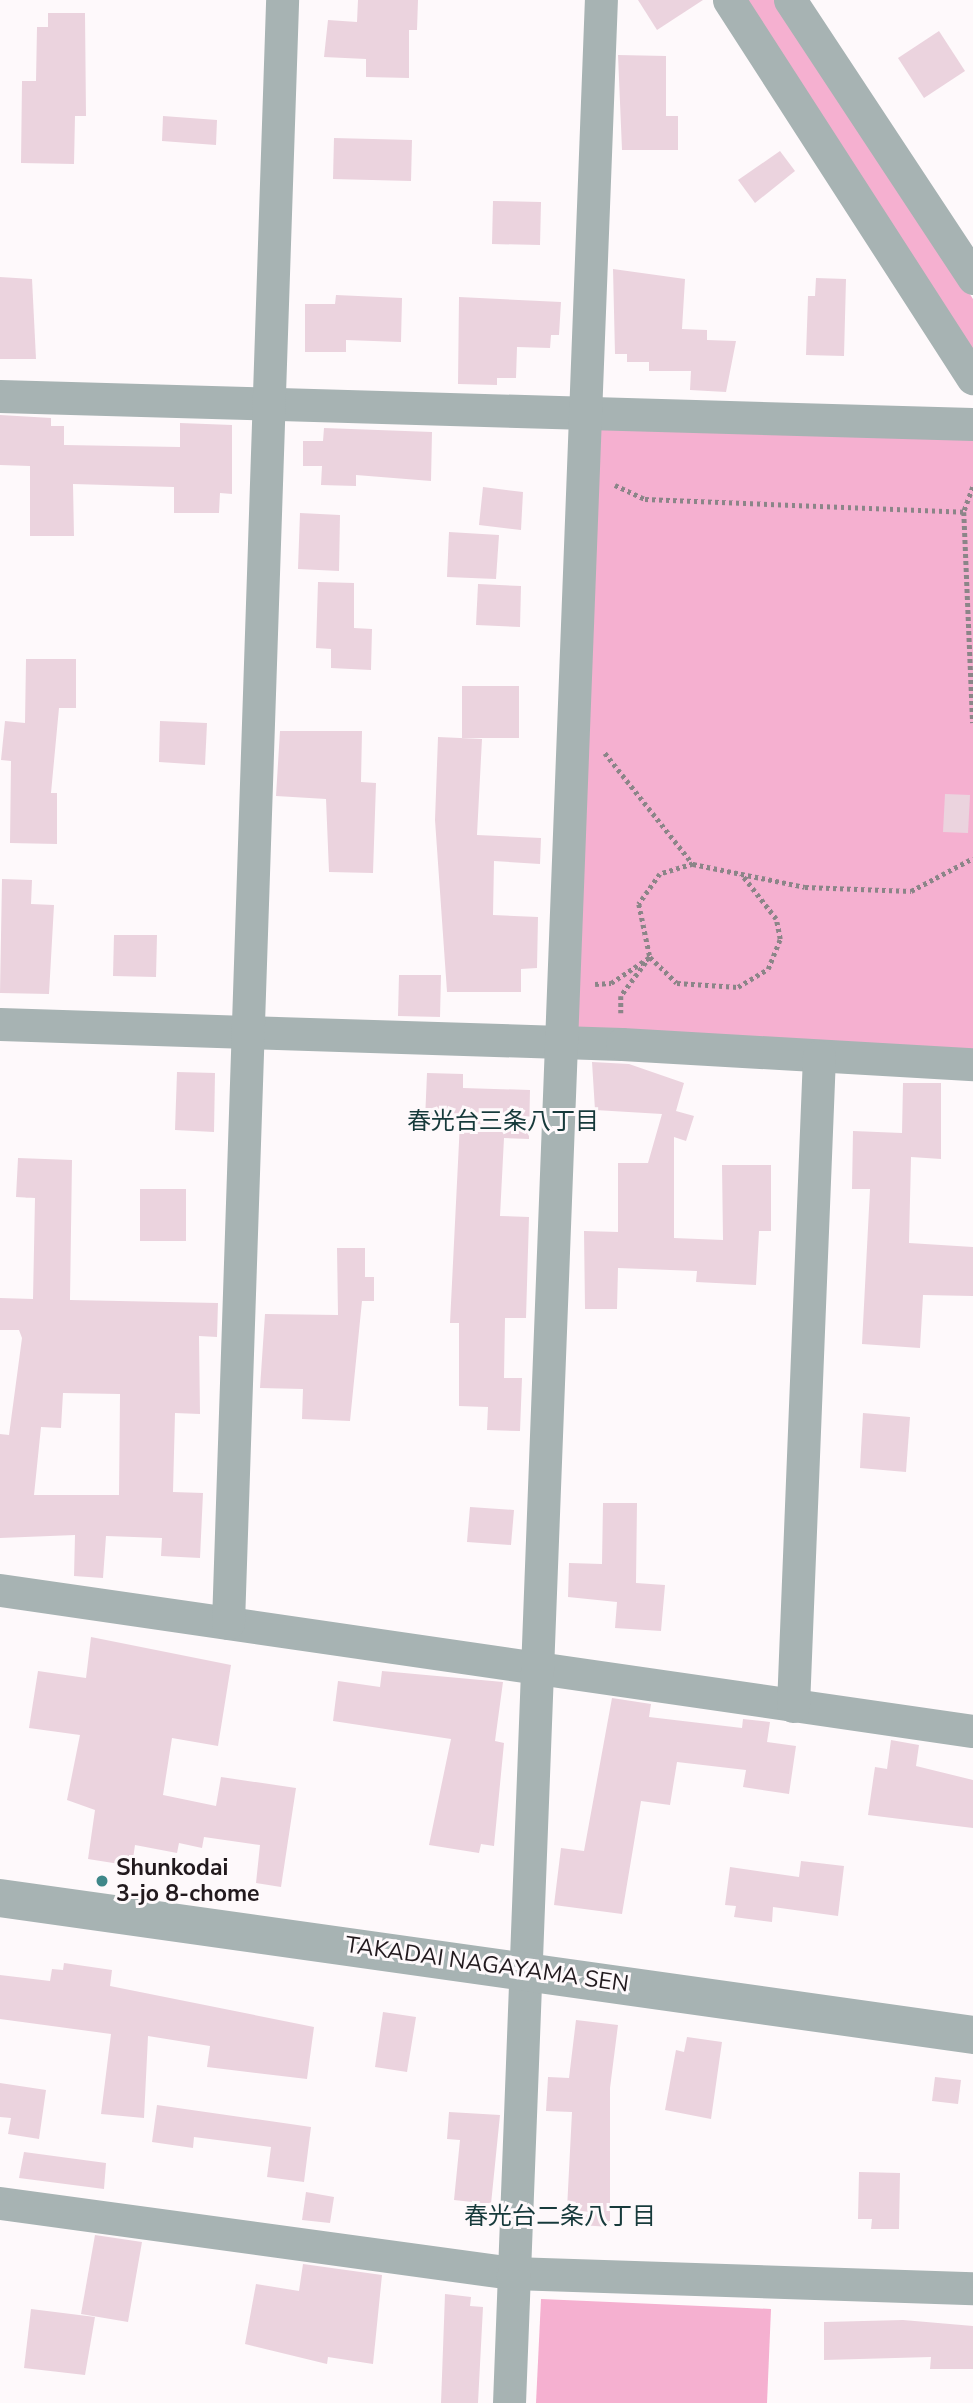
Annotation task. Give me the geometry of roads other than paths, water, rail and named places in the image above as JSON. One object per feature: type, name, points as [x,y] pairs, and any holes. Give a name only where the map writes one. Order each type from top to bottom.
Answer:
[{"type":"street","points":[[228,1623],[282,0]]},
{"type":"street","points":[[509,2403],[512,2273],[538,1666],[557,1043],[572,711],[581,414],[601,0]]},
{"type":"street","points":[[729,0],[973,378]]},
{"type":"street","points":[[790,0],[973,278]]},
{"type":"street","points":[[0,396],[267,406],[973,424]]},
{"type":"street","points":[[0,1024],[622,1044],[973,1064]]},
{"type":"street","points":[[793,1706],[819,1057]]},
{"type":"street","points":[[0,1591],[538,1666],[973,1731]]},
{"type":"street","name":"TAKADAI NAGAYAMA SEN","points":[[0,1898],[973,2035]]},
{"type":"street","points":[[0,2203],[512,2273],[973,2288]]},
{"type":"place","name":"Shunkodai 3-jo 8-chome","points":[[102,1881]]},
{"type":"district","name":"春光台三条八丁目","points":[[503,1122]]},
{"type":"district","name":"春光台二条八丁目","points":[[560,2217]]}]
